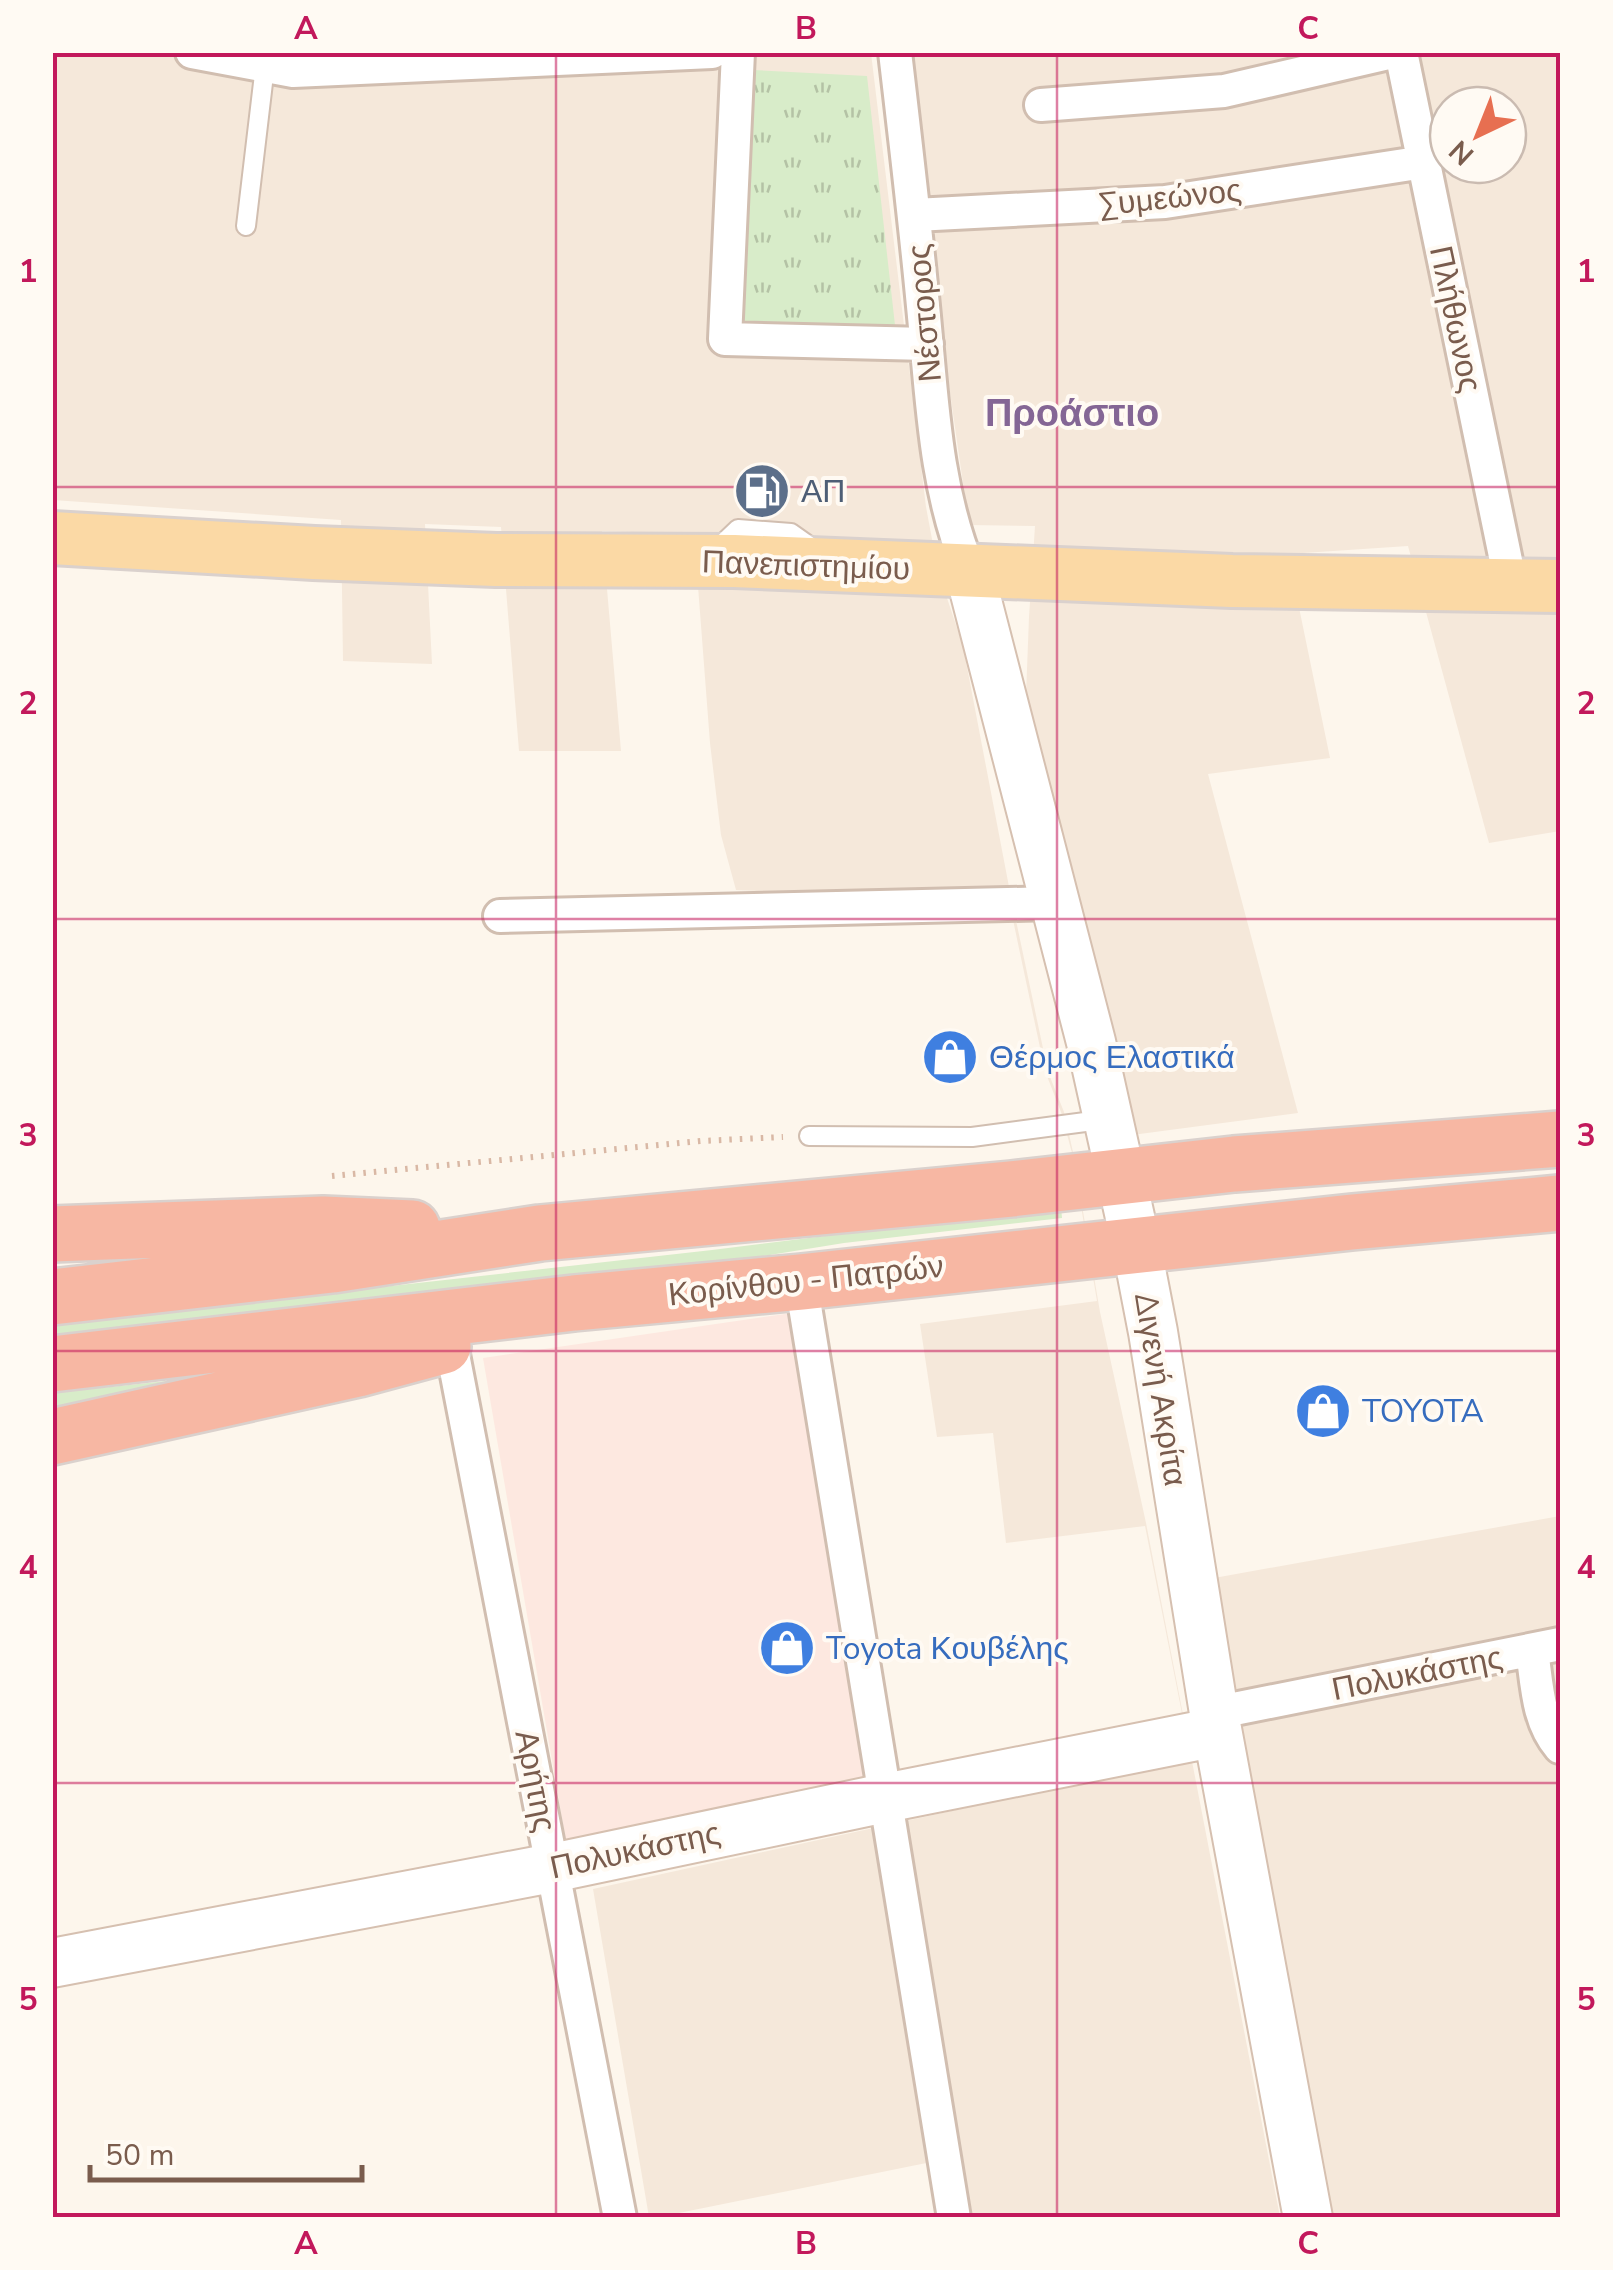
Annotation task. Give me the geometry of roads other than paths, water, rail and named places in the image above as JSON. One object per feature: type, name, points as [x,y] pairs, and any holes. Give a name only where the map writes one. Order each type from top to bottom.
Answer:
[{"type":"highway","points":[[52,1297],[332,1264],[540,1233],[1234,1164],[1560,1139]]},
{"type":"highway","name":"Κορίνθου - Πατρών","points":[[52,1364],[574,1303],[1560,1203]]},
{"type":"highway","points":[[52,1234],[322,1224],[540,1233]]},
{"type":"highway","points":[[52,1437],[358,1369],[452,1344],[574,1303]]},
{"type":"main road","name":"Πανεπιστημίου","points":[[52,538],[496,560],[704,561],[1232,581],[1536,586]]},
{"type":"street","points":[[192,52],[293,71],[712,52]]},
{"type":"street","points":[[738,52],[725,339],[927,344]]},
{"type":"street","name":"Νέστορος","points":[[894,52],[915,215],[939,469],[954,533],[968,570]]},
{"type":"street","points":[[1041,106],[1224,91],[1393,52]]},
{"type":"street","name":"Πλήθωνος","points":[[1401,52],[1424,162],[1536,586]]},
{"type":"street","name":"Συμεώνος","points":[[915,215],[1165,202],[1424,162]]},
{"type":"street","name":"Διγενή Ακρίτα","points":[[968,570],[1122,1176],[1156,1351],[1216,1723],[1308,2218]]},
{"type":"street","points":[[500,916],[1055,903]]},
{"type":"street","points":[[801,1282],[954,2218]]},
{"type":"street","name":"Αρήτης","points":[[452,1344],[620,2218]]},
{"type":"street","points":[[1546,1647],[1543,1716],[1560,1747]]},
{"type":"street","name":"Πολυκάστης","points":[[52,1962],[552,1868],[885,1798],[1546,1647]]},
{"type":"lane","points":[[246,226],[265,66]]},
{"type":"lane","points":[[809,1136],[972,1137],[1109,1119]]},
{"type":"place","name":"ΑΠ","points":[[762,491]]},
{"type":"place","name":"Θέρμος Ελαστικά","points":[[950,1057]]},
{"type":"place","name":"TOYOTA","points":[[1323,1411]]},
{"type":"place","name":"Toyota Κουβέλης","points":[[787,1648]]},
{"type":"district","name":"Προάστιο","points":[[1072,413]]}]
